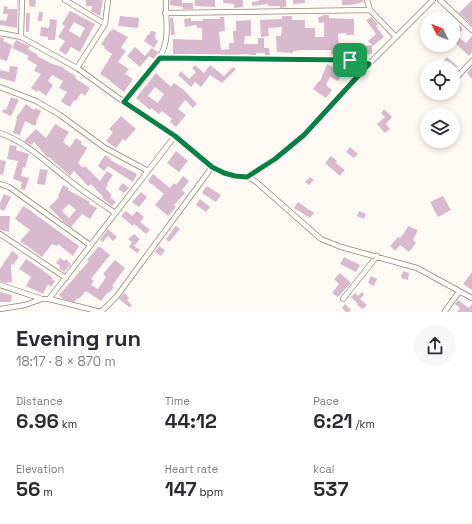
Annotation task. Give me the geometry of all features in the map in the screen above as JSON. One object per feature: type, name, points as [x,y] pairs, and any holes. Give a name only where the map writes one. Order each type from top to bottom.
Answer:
[{"type":"street","points":[[21,37],[22,0]]},
{"type":"street","points":[[66,0],[105,24]]},
{"type":"street","points":[[77,68],[105,24],[108,0]]},
{"type":"street","points":[[124,102],[160,58],[166,44],[166,0]]},
{"type":"street","points":[[367,0],[370,10],[396,37]]},
{"type":"street","points":[[247,177],[275,159],[304,135],[369,64],[433,0]]},
{"type":"street","points":[[440,0],[472,30]]},
{"type":"street","points":[[165,13],[370,10]]},
{"type":"street","points":[[0,33],[21,37],[77,68],[175,136],[212,167],[224,173],[247,177],[255,181],[321,239],[341,247],[417,268],[472,298]]},
{"type":"street","points":[[160,58],[350,60],[369,64]]},
{"type":"street","points":[[460,74],[472,62]]},
{"type":"street","points":[[0,87],[36,101],[60,115],[105,148],[148,171]]},
{"type":"street","points":[[0,132],[11,136],[27,147],[70,182],[115,213]]},
{"type":"street","points":[[49,299],[175,136]]},
{"type":"street","points":[[0,285],[42,299],[49,299],[101,312],[117,296],[212,167]]},
{"type":"street","points":[[0,184],[9,187],[90,245]]},
{"type":"street","points":[[0,234],[66,278]]},
{"type":"street","points":[[343,299],[377,256]]},
{"type":"street","points":[[445,311],[459,292]]},
{"type":"street","points":[[0,309],[24,305],[42,299]]},
{"type":"building","points":[[18,0],[17,28],[0,25],[0,20],[6,21],[8,14],[3,14],[4,6],[8,7],[7,9],[17,9]]},
{"type":"building","points":[[29,0],[36,0],[35,7],[29,6]]},
{"type":"building","points":[[86,0],[103,0],[100,16],[91,11],[92,6],[86,6]]},
{"type":"building","points":[[170,0],[182,0],[182,3],[193,3],[193,9],[183,9],[183,7],[170,5]]},
{"type":"building","points":[[195,0],[215,0],[215,7],[195,6]]},
{"type":"building","points":[[223,0],[243,0],[243,7],[234,8],[234,4],[223,3]]},
{"type":"building","points":[[259,0],[286,0],[286,7],[280,8],[280,6],[268,6],[268,4],[252,6],[252,2]]},
{"type":"building","points":[[293,0],[305,0],[305,3],[293,4]]},
{"type":"building","points":[[342,0],[363,0],[363,2],[351,5],[342,5]]},
{"type":"building","points":[[472,0],[472,25],[460,14],[460,12]]},
{"type":"building","points":[[70,11],[95,24],[80,52],[71,47],[66,55],[59,50],[65,41],[58,37],[65,26],[62,24]],"holes":[[[74,22],[85,28],[80,37],[69,31]]]},
{"type":"building","points":[[39,12],[43,12],[42,21],[38,21]]},
{"type":"building","points":[[26,13],[30,13],[29,32],[26,32]]},
{"type":"building","points":[[329,15],[329,18],[354,19],[354,35],[346,35],[346,33],[338,34],[339,54],[331,54],[331,50],[301,50],[293,51],[293,53],[277,52],[276,36],[281,36],[282,27],[268,28],[269,36],[261,37],[260,20],[282,19],[282,16],[292,16],[292,20],[305,20],[305,28],[315,28],[315,37],[324,37],[324,22],[319,23],[318,17]]},
{"type":"building","points":[[120,16],[139,18],[138,28],[118,26]]},
{"type":"building","points":[[220,17],[224,17],[225,31],[219,32],[221,50],[229,49],[229,43],[234,43],[233,31],[236,31],[236,21],[251,20],[251,36],[245,36],[244,44],[258,44],[258,38],[264,38],[264,48],[269,48],[270,55],[265,55],[265,53],[256,53],[256,55],[173,54],[173,39],[202,40],[202,28],[197,28],[196,25],[185,27],[184,19],[191,18],[191,21],[203,21],[202,19],[220,19]]},
{"type":"building","points":[[371,17],[378,24],[376,26],[384,37],[373,46],[368,41],[376,34],[366,20]]},
{"type":"building","points":[[170,18],[173,18],[175,35],[171,35]]},
{"type":"building","points":[[50,19],[57,20],[55,40],[48,40],[48,37],[40,36],[41,27],[49,28]]},
{"type":"building","points":[[113,29],[128,37],[121,48],[126,51],[118,62],[129,69],[125,74],[133,79],[124,92],[100,74],[112,54],[101,44]]},
{"type":"building","points":[[151,31],[156,32],[155,38],[158,41],[154,48],[144,41]]},
{"type":"building","points":[[472,36],[472,52],[469,56],[460,48],[460,38],[466,43]]},
{"type":"building","points":[[0,37],[4,38],[3,41],[12,45],[7,61],[0,59]]},
{"type":"building","points":[[16,40],[30,46],[28,49],[38,55],[37,56],[50,63],[65,68],[64,69],[76,76],[75,78],[90,88],[85,96],[81,93],[70,107],[66,105],[61,101],[67,92],[59,88],[63,81],[52,75],[48,81],[53,85],[46,96],[38,90],[37,92],[31,88],[41,74],[34,71],[37,65],[27,59],[29,56],[12,48]]},
{"type":"building","points":[[372,45],[372,54],[366,54],[366,46]]},
{"type":"building","points":[[135,47],[145,56],[152,48],[158,52],[154,59],[149,56],[140,67],[127,56]]},
{"type":"building","points":[[327,64],[336,69],[338,64],[346,67],[338,81],[330,77],[326,85],[332,90],[326,98],[313,89],[320,81]]},
{"type":"building","points":[[195,65],[204,73],[210,65],[224,76],[233,67],[236,69],[222,83],[210,75],[201,87],[195,82],[191,87],[178,75],[181,71],[189,79],[196,72],[192,68]]},
{"type":"building","points":[[10,66],[18,67],[15,82],[0,78],[0,70],[9,72]]},
{"type":"building","points":[[472,67],[472,79],[467,73]]},
{"type":"building","points":[[156,73],[171,87],[174,83],[184,90],[197,104],[193,108],[185,100],[178,109],[186,115],[176,127],[170,122],[172,119],[162,111],[159,114],[151,108],[150,110],[136,98]],"holes":[[[155,87],[164,94],[158,103],[148,96]]]},
{"type":"building","points":[[11,97],[19,100],[11,116],[2,112],[3,109],[6,110]]},
{"type":"building","points":[[26,104],[34,110],[35,108],[41,111],[36,122],[37,123],[35,126],[25,121],[20,135],[13,133],[16,118]]},
{"type":"building","points":[[384,109],[392,117],[386,124],[390,129],[385,133],[377,124],[385,117],[381,113]]},
{"type":"building","points":[[121,116],[136,129],[125,141],[123,139],[116,148],[106,141],[113,132],[109,129]]},
{"type":"building","points":[[55,124],[69,132],[63,142],[70,147],[76,138],[87,148],[78,163],[83,168],[85,166],[100,181],[107,171],[113,175],[107,184],[108,186],[105,188],[112,195],[110,197],[116,202],[112,206],[102,198],[103,197],[91,184],[88,186],[74,171],[70,176],[47,157],[34,142],[31,145],[24,141],[36,129],[46,138]]},
{"type":"building","points":[[10,145],[17,146],[16,150],[29,154],[21,176],[29,178],[25,190],[20,189],[22,182],[13,179],[18,161],[7,159]]},
{"type":"building","points":[[350,147],[358,154],[354,158],[346,152]]},
{"type":"building","points":[[176,151],[188,161],[179,172],[167,163]]},
{"type":"building","points":[[105,155],[111,159],[110,160],[137,174],[133,182],[108,166],[104,171],[98,166]]},
{"type":"building","points":[[331,156],[337,161],[336,163],[345,170],[340,176],[325,163]]},
{"type":"building","points":[[0,160],[6,161],[3,175],[0,174]]},
{"type":"building","points":[[40,169],[48,170],[45,185],[37,184]]},
{"type":"building","points":[[153,174],[170,188],[174,183],[176,185],[183,176],[189,181],[182,190],[185,193],[174,205],[176,207],[168,216],[155,205],[164,194],[148,181]]},
{"type":"building","points":[[310,177],[314,180],[309,185],[305,182]]},
{"type":"building","points":[[123,183],[129,188],[124,193],[118,189]]},
{"type":"building","points":[[63,185],[69,188],[68,190],[90,202],[89,204],[97,208],[90,219],[82,214],[71,227],[49,207],[59,197],[58,196]],"holes":[[[69,204],[76,210],[69,218],[62,211]]]},
{"type":"building","points":[[207,186],[221,195],[216,202],[202,193]]},
{"type":"building","points":[[141,192],[147,197],[139,207],[132,202]]},
{"type":"building","points":[[4,194],[11,197],[4,211],[0,209],[0,203]]},
{"type":"building","points":[[443,196],[451,210],[438,217],[430,202]]},
{"type":"building","points":[[200,199],[210,207],[206,212],[196,205]]},
{"type":"building","points":[[298,202],[314,213],[310,218],[294,208]]},
{"type":"building","points":[[23,206],[79,246],[73,256],[58,244],[57,246],[52,244],[42,257],[20,241],[30,230],[15,219]]},
{"type":"building","points":[[126,211],[132,216],[137,211],[144,217],[140,222],[150,230],[146,234],[134,224],[133,226],[121,216]]},
{"type":"building","points":[[359,211],[366,214],[364,219],[357,216]]},
{"type":"building","points":[[0,216],[10,216],[9,232],[0,230]]},
{"type":"building","points":[[176,226],[180,229],[169,242],[166,239]]},
{"type":"building","points":[[408,226],[418,230],[413,240],[416,243],[409,252],[400,245],[395,251],[390,246],[398,237],[400,238]]},
{"type":"building","points":[[108,229],[117,237],[113,241],[108,236],[103,242],[100,240]]},
{"type":"building","points":[[134,234],[140,239],[134,246],[140,250],[137,253],[129,247],[132,242],[128,239]]},
{"type":"building","points":[[99,246],[110,255],[91,279],[94,281],[91,285],[98,289],[106,277],[103,274],[115,260],[125,268],[112,286],[114,287],[101,301],[86,291],[74,302],[63,299],[59,295],[89,261],[87,260]]},
{"type":"building","points":[[159,246],[165,250],[161,256],[155,252]]},
{"type":"building","points":[[12,251],[19,256],[13,265],[11,264],[12,282],[5,283],[0,281],[0,269]]},
{"type":"building","points":[[344,257],[360,265],[356,272],[340,264]]},
{"type":"building","points":[[60,258],[65,261],[66,259],[71,264],[64,272],[56,263]]},
{"type":"building","points":[[26,259],[43,270],[55,281],[51,287],[48,284],[43,294],[26,286],[31,277],[19,269]]},
{"type":"building","points":[[403,271],[409,273],[408,280],[401,278]]},
{"type":"building","points":[[472,272],[472,290],[463,284]]},
{"type":"building","points":[[340,273],[351,283],[338,297],[332,293],[339,284],[334,279]]},
{"type":"building","points":[[371,276],[377,279],[374,286],[368,283]]},
{"type":"building","points":[[0,292],[12,295],[11,302],[0,302]]},
{"type":"building","points":[[362,292],[364,295],[360,299],[367,305],[363,309],[357,305],[358,304],[351,297],[355,293],[358,296]]},
{"type":"building","points":[[124,293],[129,298],[127,300],[132,305],[129,307],[119,299]]},
{"type":"building","points":[[458,300],[469,308],[472,304],[472,312],[457,312],[460,308],[455,304]]},
{"type":"building","points":[[345,304],[351,310],[349,312],[346,312],[342,308]]},
{"type":"route","points":[[160,58],[350,60],[369,64],[304,135],[275,159],[247,177],[224,173],[212,167],[175,136],[124,102],[160,58]]}]
